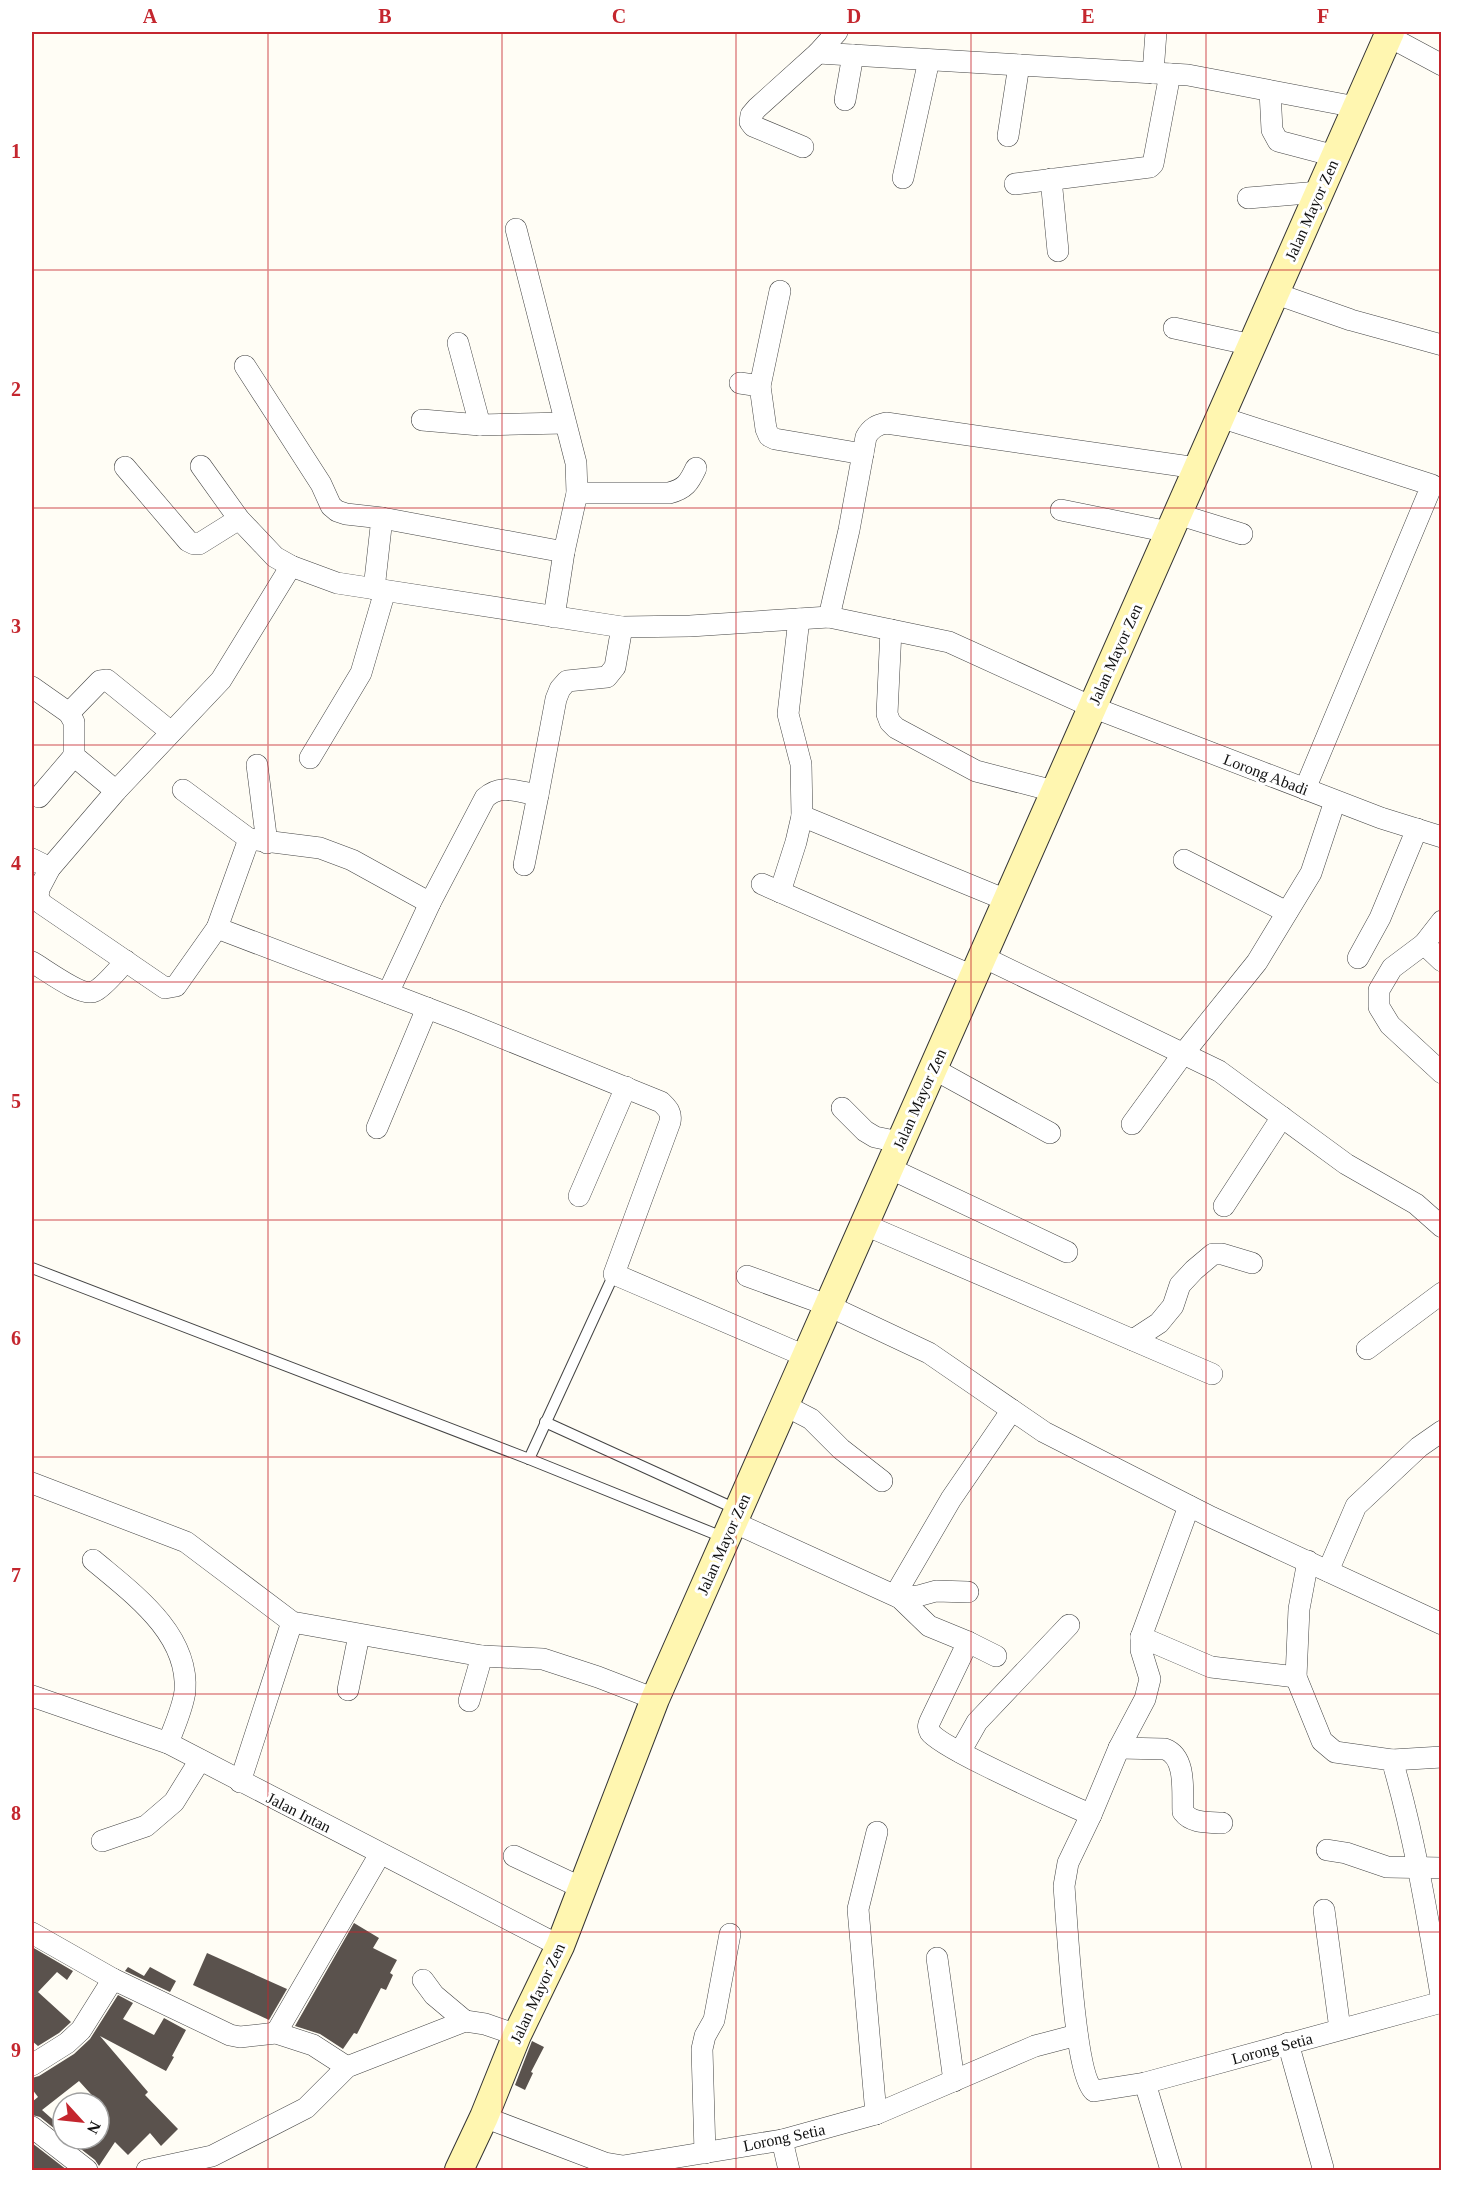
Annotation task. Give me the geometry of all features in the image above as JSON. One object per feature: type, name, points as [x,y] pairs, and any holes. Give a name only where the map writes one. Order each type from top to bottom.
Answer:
[{"type":"street","points":[[802,147],[753,126],[750,122],[751,115],[819,53],[837,32]]},
{"type":"street","points":[[1015,184],[1151,166],[1162,73],[1156,32]]},
{"type":"street","points":[[1389,34],[1442,66]]},
{"type":"street","name":"Jalan Mayor Zen","points":[[459,2170],[517,2035],[560,1946],[655,1699],[1389,34]]},
{"type":"street","points":[[819,53],[1188,75],[1356,107]]},
{"type":"street","points":[[845,100],[853,55]]},
{"type":"street","points":[[903,178],[929,60]]},
{"type":"street","points":[[1008,136],[1019,65]]},
{"type":"street","points":[[1270,91],[1272,130],[1278,141],[1335,156]]},
{"type":"street","points":[[1051,179],[1058,251]]},
{"type":"street","points":[[1248,198],[1319,192]]},
{"type":"street","points":[[516,229],[576,463],[577,493],[564,552],[554,617]]},
{"type":"street","points":[[780,291],[750,385],[769,436],[775,439],[863,454]]},
{"type":"street","points":[[1274,293],[1351,320],[1442,345]]},
{"type":"street","points":[[1174,328],[1252,345]]},
{"type":"street","points":[[458,343],[480,425]]},
{"type":"street","points":[[245,366],[321,484],[331,506],[337,511],[564,552]]},
{"type":"street","points":[[1220,417],[1437,487],[1305,789]]},
{"type":"street","points":[[422,420],[480,425],[565,423]]},
{"type":"street","points":[[829,617],[849,530],[866,436],[871,429],[886,423],[1197,468]]},
{"type":"street","name":"Lorong Abadi","points":[[201,466],[239,519],[274,557],[337,584],[622,627],[690,626],[829,617],[949,642],[1092,707],[1380,818],[1442,837]]},
{"type":"street","points":[[125,467],[188,541],[194,544],[199,544],[239,519]]},
{"type":"street","points":[[577,493],[669,493],[681,490],[688,485],[696,468]]},
{"type":"street","points":[[1061,510],[1173,523],[1242,534]]},
{"type":"street","points":[[310,758],[361,673],[379,590],[382,518]]},
{"type":"street","points":[[257,765],[258,841],[217,928],[173,988],[165,988],[42,904],[38,897],[41,863],[116,791],[221,680],[291,566]]},
{"type":"street","points":[[799,619],[788,714],[801,764],[802,816],[796,842],[771,888],[977,966],[1219,1071],[1346,1164],[1416,1204],[1442,1227]]},
{"type":"street","points":[[524,865],[556,699],[560,689],[567,681],[607,677],[615,668],[622,627]]},
{"type":"street","points":[[891,630],[886,714],[890,722],[976,771],[1054,791]]},
{"type":"street","points":[[69,713],[100,681],[107,680],[171,732]]},
{"type":"street","points":[[32,687],[69,713],[74,722],[74,756],[39,797]]},
{"type":"street","points":[[74,756],[116,791]]},
{"type":"street","points":[[388,993],[430,903],[485,798],[493,791],[502,789],[538,795]]},
{"type":"street","points":[[183,790],[258,841],[320,848],[352,860],[430,903]]},
{"type":"street","points":[[1132,1124],[1183,1054],[1257,962],[1311,873],[1335,801]]},
{"type":"street","points":[[802,816],[1006,900]]},
{"type":"street","points":[[1358,958],[1380,918],[1417,829]]},
{"type":"street","points":[[1184,860],[1287,912]]},
{"type":"street","points":[[1442,921],[1424,944],[1392,968],[1379,990],[1379,1007],[1390,1025],[1442,1073]]},
{"type":"street","points":[[217,928],[427,1008],[661,1102],[671,1115],[614,1274],[805,1356]]},
{"type":"street","points":[[1424,944],[1442,961]]},
{"type":"street","points":[[32,962],[78,990],[87,992],[95,990],[126,961]]},
{"type":"street","points":[[377,1128],[427,1008]]},
{"type":"street","points":[[932,1068],[1050,1133]]},
{"type":"street","points":[[579,1196],[627,1087]]},
{"type":"street","points":[[842,1108],[894,1155],[1067,1252]]},
{"type":"street","points":[[1224,1206],[1282,1117]]},
{"type":"street","points":[[863,1224],[1212,1374]]},
{"type":"street","points":[[1133,1340],[1159,1323],[1173,1306],[1180,1285],[1213,1254],[1222,1254],[1252,1263]]},
{"type":"street","points":[[747,1276],[827,1305],[929,1353],[1044,1432],[1190,1506],[1442,1624]]},
{"type":"street","points":[[1367,1348],[1442,1293]]},
{"type":"street","points":[[784,1405],[811,1419],[841,1449],[882,1481]]},
{"type":"street","points":[[898,1596],[951,1499],[1012,1410]]},
{"type":"street","points":[[1328,1571],[1356,1506],[1419,1447],[1442,1431]]},
{"type":"street","points":[[32,1483],[186,1542],[292,1622],[482,1656],[543,1659],[655,1699]]},
{"type":"street","points":[[1077,2036],[1064,1886],[1068,1863],[1119,1748],[1144,1699],[1150,1679],[1141,1650],[1141,1637],[1190,1506]]},
{"type":"street","points":[[732,1523],[898,1596],[929,1626],[996,1656]]},
{"type":"street","points":[[93,1560],[166,1628],[183,1663],[185,1692],[168,1743]]},
{"type":"street","points":[[1308,1561],[1299,1609],[1296,1677],[1322,1741],[1335,1752],[1392,1760],[1442,1757]]},
{"type":"street","points":[[898,1596],[918,1596],[936,1591],[968,1592]]},
{"type":"street","points":[[240,1782],[292,1622]]},
{"type":"street","points":[[960,1752],[977,1722],[1069,1625]]},
{"type":"street","points":[[348,1690],[359,1635]]},
{"type":"street","points":[[1141,1637],[1211,1667],[1296,1677]]},
{"type":"street","points":[[968,1642],[928,1725],[931,1733],[960,1752],[1091,1815]]},
{"type":"street","points":[[469,1701],[482,1656]]},
{"type":"street","name":"Jalan Intan","points":[[32,1696],[168,1743],[560,1946]]},
{"type":"street","points":[[1119,1748],[1165,1749],[1172,1752],[1180,1762],[1183,1812],[1187,1818],[1194,1821],[1222,1823]]},
{"type":"street","points":[[102,1841],[146,1826],[174,1802],[200,1760]]},
{"type":"street","points":[[1392,1760],[1402,1791],[1442,2001]]},
{"type":"street","points":[[876,2114],[858,1910],[877,1832]]},
{"type":"street","points":[[1328,1850],[1346,1853],[1384,1867],[1442,1868]]},
{"type":"street","points":[[276,2033],[380,1854]]},
{"type":"street","points":[[514,1856],[582,1888]]},
{"type":"street","points":[[1324,1910],[1340,2029]]},
{"type":"street","points":[[32,1934],[113,1979],[230,2035],[240,2037],[276,2033],[313,2045],[347,2067]]},
{"type":"street","points":[[705,2153],[702,2049],[705,2036],[714,2020],[730,1934]]},
{"type":"street","points":[[937,1958],[954,2081]]},
{"type":"street","points":[[32,2065],[67,2043],[81,2031],[113,1979]]},
{"type":"street","points":[[423,1980],[434,1995],[465,2021]]},
{"type":"street","name":"Lorong Setia","points":[[483,2117],[605,2163],[623,2166],[782,2140],[876,2114],[1035,2046],[1077,2036],[1088,2083],[1092,2090],[1101,2090],[1145,2083],[1442,2001]]},
{"type":"street","points":[[147,2170],[212,2156],[306,2108],[347,2067],[465,2021],[485,2024],[517,2035]]},
{"type":"street","points":[[1288,2043],[1323,2168]]},
{"type":"street","points":[[1145,2083],[1171,2170]]},
{"type":"street","points":[[32,2127],[87,2170]]},
{"type":"street","points":[[782,2140],[789,2170]]},
{"type":"lane","points":[[32,1268],[529,1459],[732,1523]]},
{"type":"lane","points":[[529,1459],[614,1274]]},
{"type":"lane","points":[[545,1422],[732,1523]]},
{"type":"building","points":[[354,1923],[379,1938],[373,1948],[397,1960],[390,1973],[393,1975],[386,1990],[381,1988],[357,2034],[354,2033],[343,2049],[320,2034],[295,2026]]},
{"type":"building","points":[[32,1947],[73,1971],[67,1980],[57,1972],[38,1992],[71,2022],[59,2033],[38,2046],[32,2041]]},
{"type":"building","points":[[207,1953],[287,1989],[269,2020],[193,1985]]},
{"type":"building","points":[[128,1967],[144,1976],[150,1967],[176,1981],[170,1992],[125,1971]]},
{"type":"building","points":[[118,1995],[133,2003],[123,2019],[154,2035],[164,2018],[186,2030],[166,2071],[100,2036],[148,2092],[145,2095],[178,2129],[161,2146],[150,2133],[128,2155],[115,2142],[111,2148],[111,2091],[88,2091],[79,2081],[66,2091],[51,2091],[51,2103],[42,2110],[51,2118],[51,2126],[40,2117],[32,2115],[32,2102],[38,2097],[32,2089],[32,2078],[74,2054],[90,2039]]},
{"type":"building","points":[[532,2041],[544,2047],[525,2090],[515,2085]]},
{"type":"building","points":[[32,2143],[67,2170],[32,2170]]},
{"type":"building","points":[[83,2151],[109,2151],[99,2166]]}]
